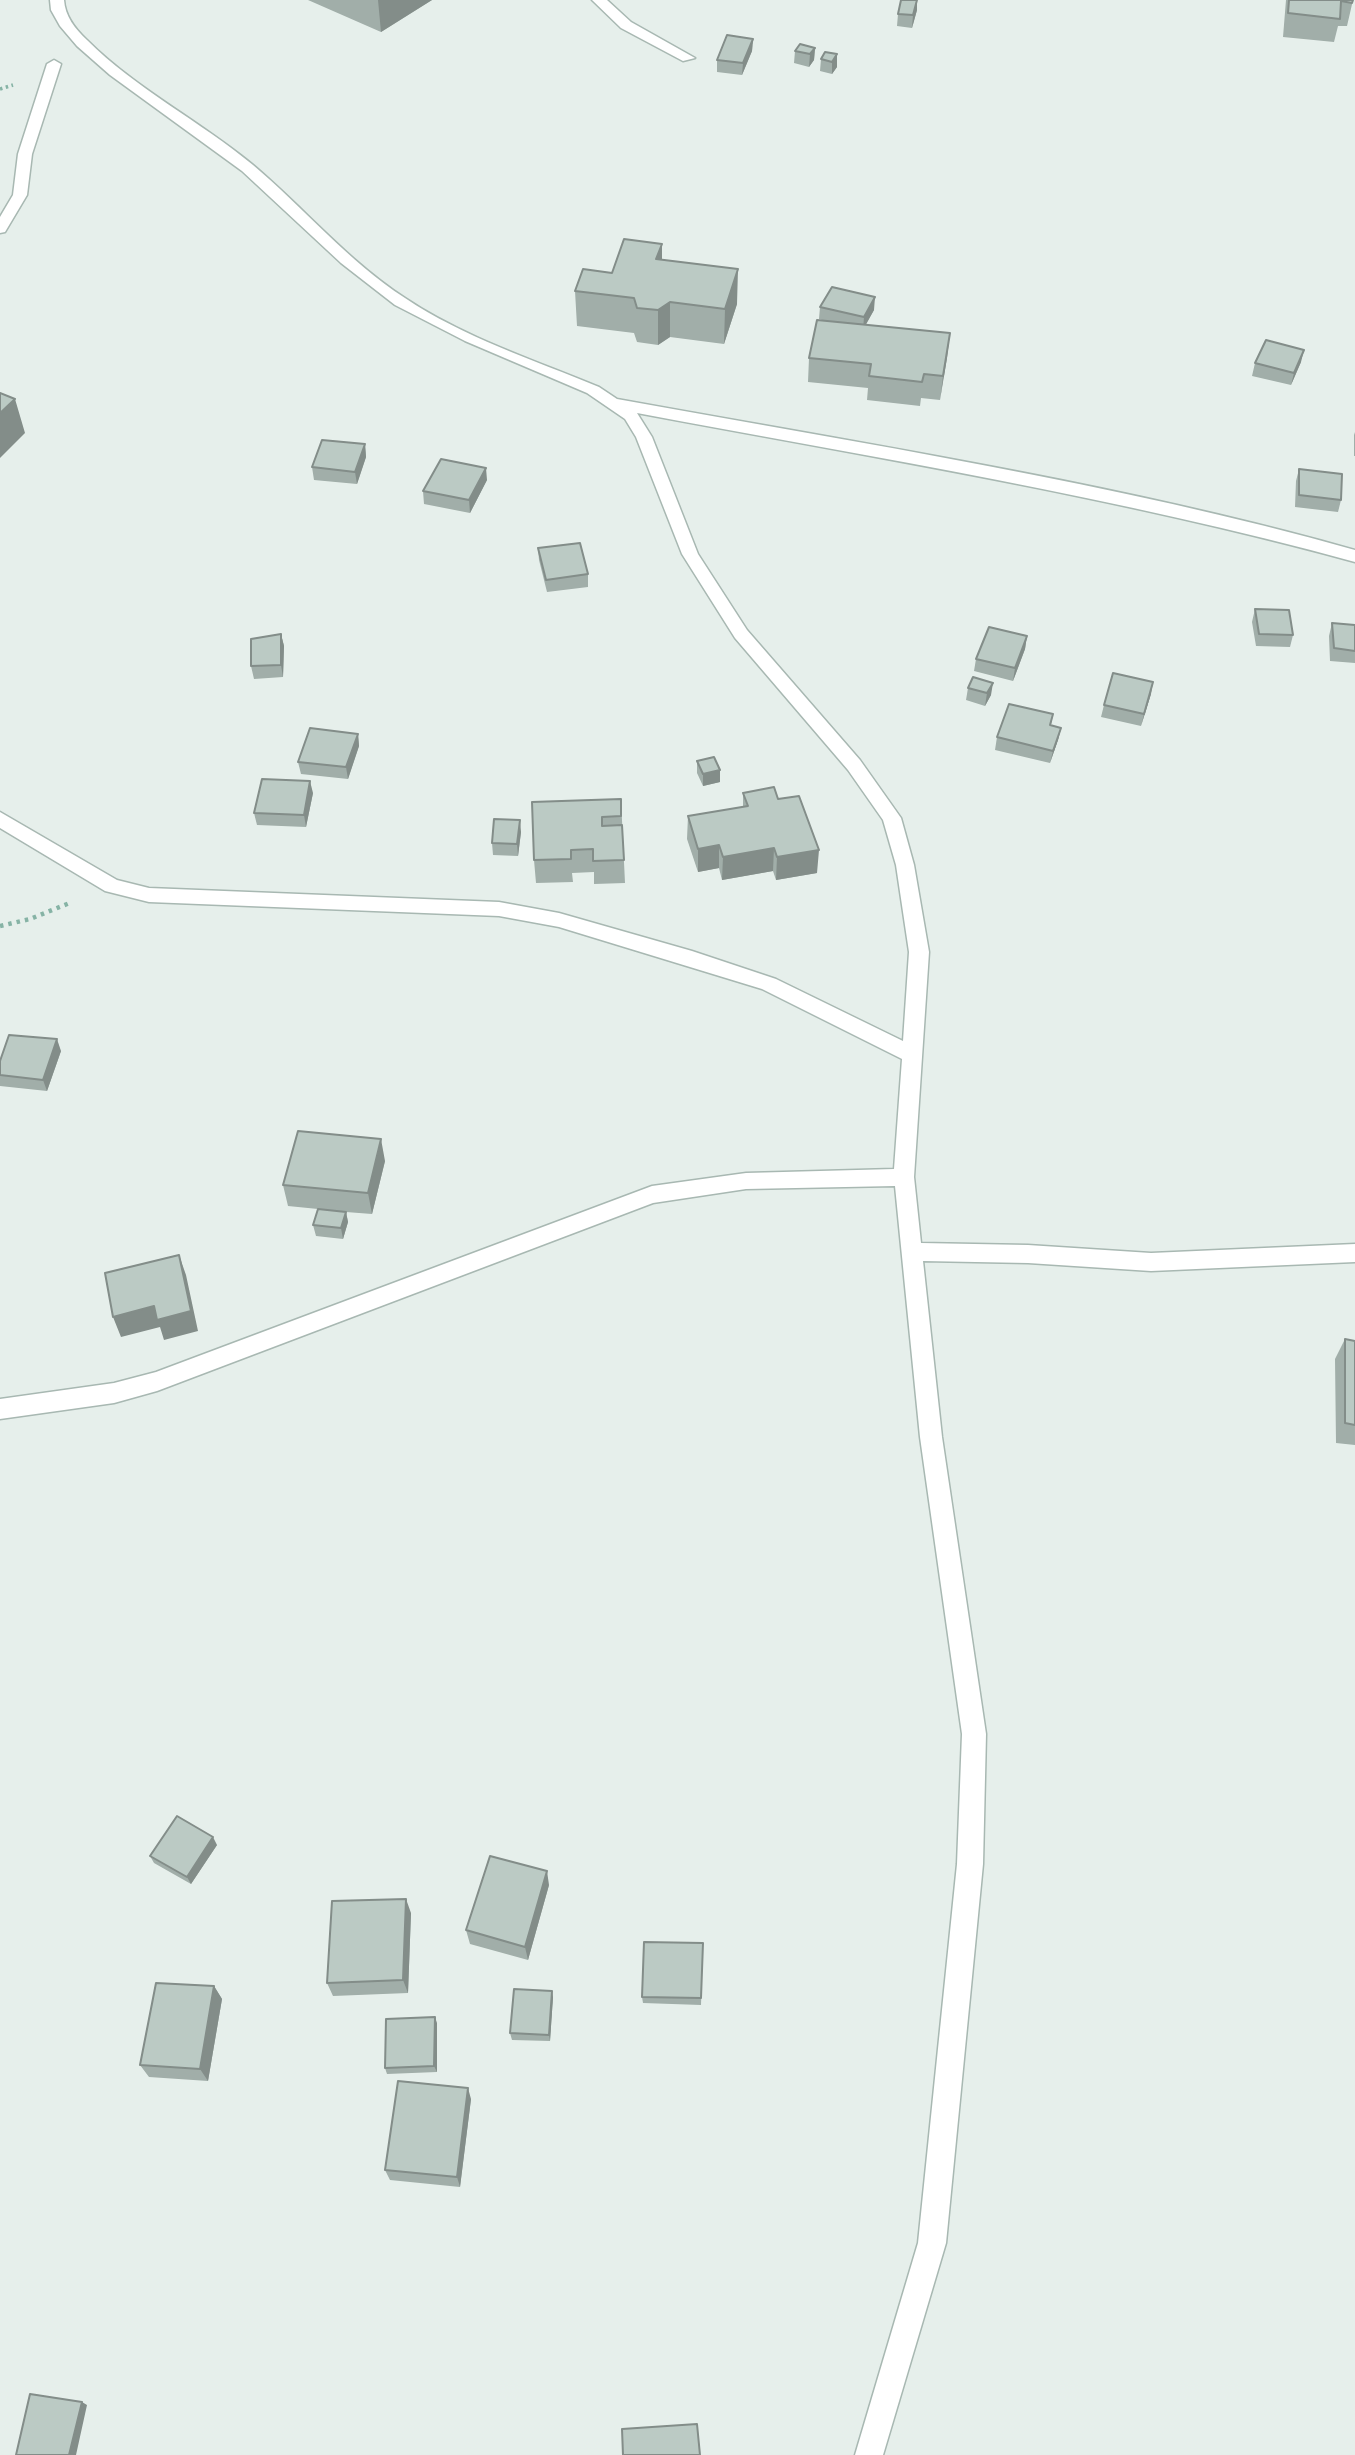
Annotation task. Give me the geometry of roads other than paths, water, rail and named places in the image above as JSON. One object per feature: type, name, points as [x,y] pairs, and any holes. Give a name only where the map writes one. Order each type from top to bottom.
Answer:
[{"type":"street","points":[[57,0],[58,10],[66,26],[82,43],[115,72],[247,168],[346,260],[400,302],[470,338],[593,390],[631,416],[644,437],[690,554],[741,635],[855,765],[892,818],[905,865],[919,952],[904,1177],[914,1252],[931,1437],[974,1734],[970,1864],[932,2243],[869,2455]]},
{"type":"street","points":[[598,0],[626,25],[688,58]]},
{"type":"street","points":[[0,229],[20,195],[25,154],[54,64]]},
{"type":"street","points":[[615,404],[1120,498],[1281,535],[1355,556]]},
{"type":"street","points":[[0,819],[112,886],[149,895],[499,909],[559,920],[692,958],[769,985],[911,1054]]},
{"type":"street","points":[[0,1409],[114,1393],[157,1381],[652,1195],[746,1181],[904,1177]]},
{"type":"street","points":[[914,1252],[1028,1254],[1151,1262],[1355,1253]]}]
